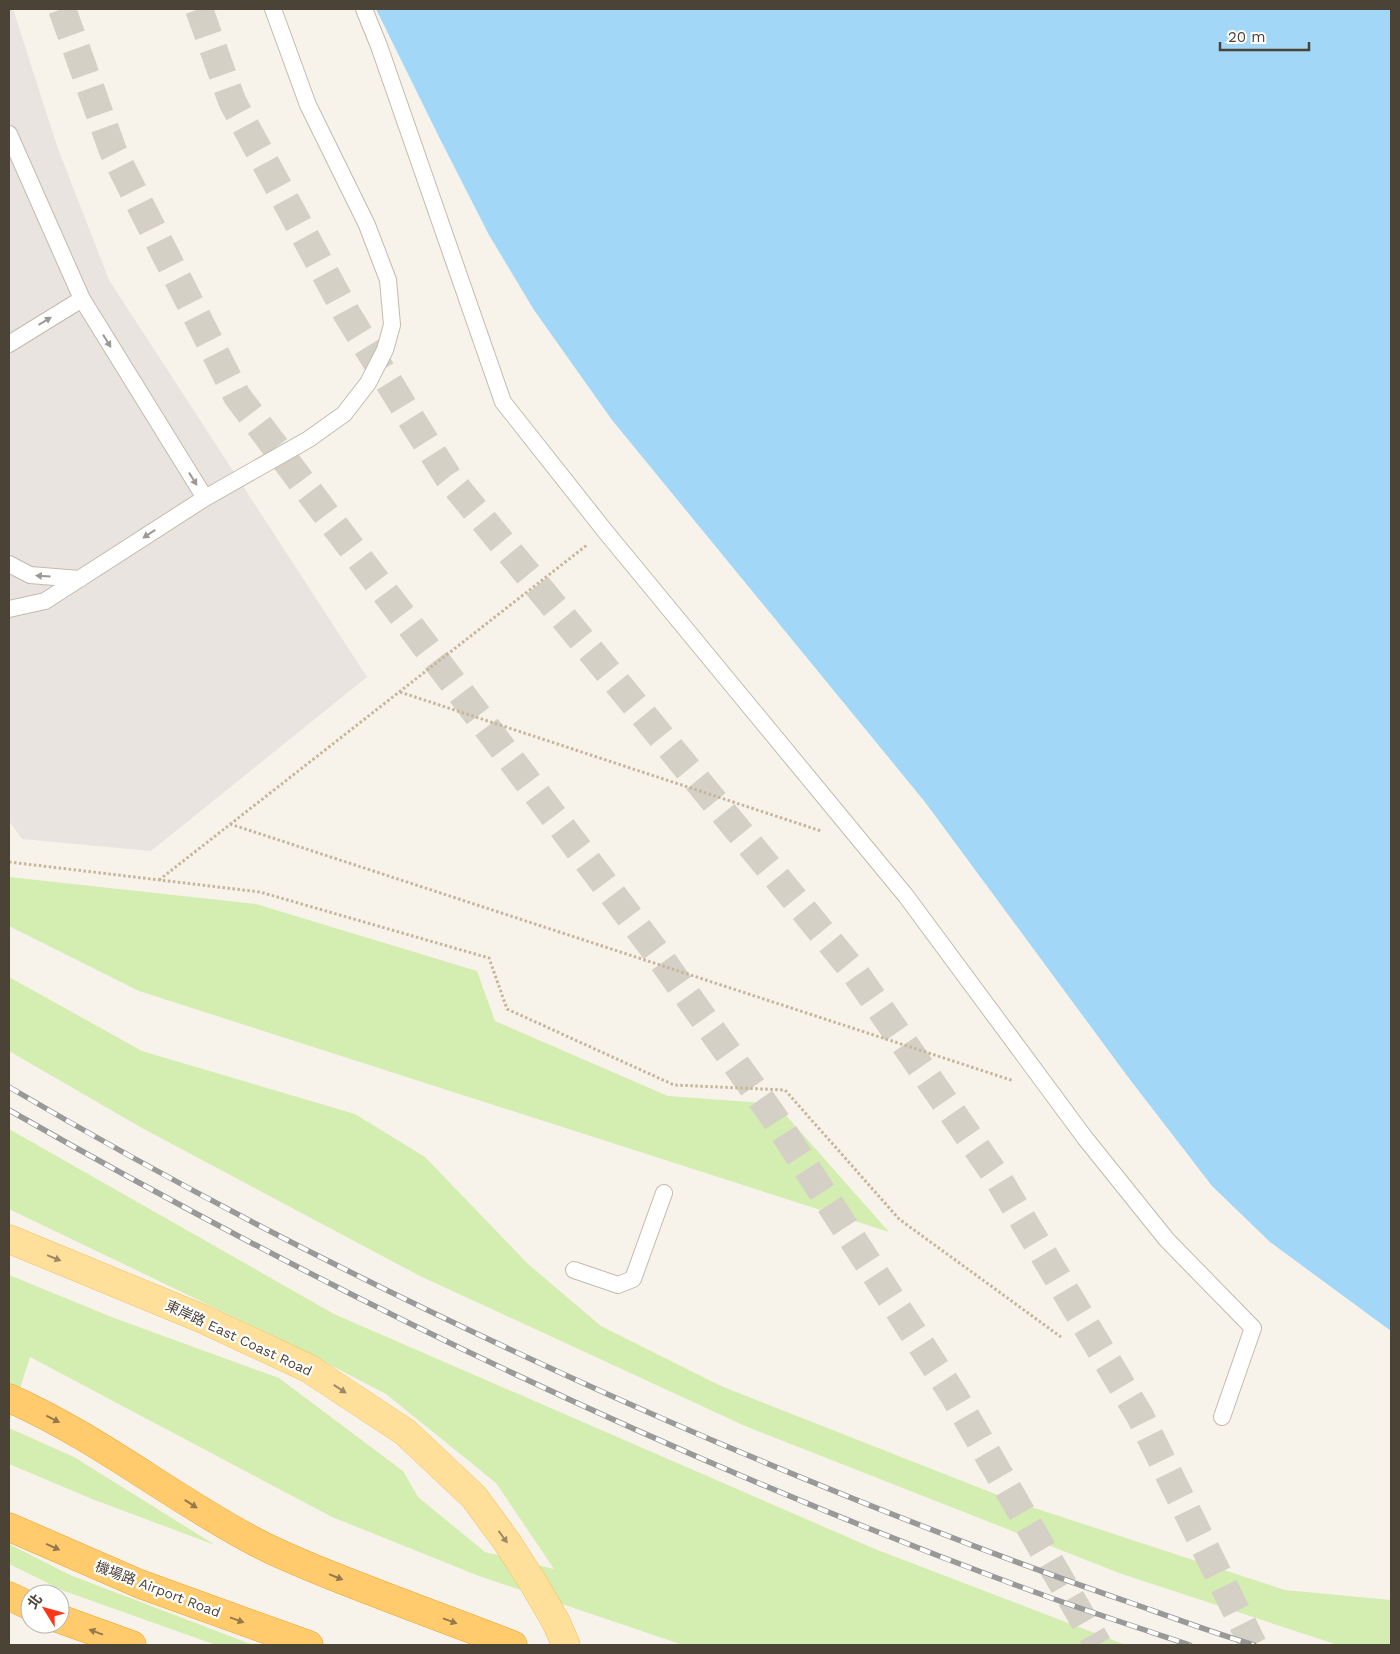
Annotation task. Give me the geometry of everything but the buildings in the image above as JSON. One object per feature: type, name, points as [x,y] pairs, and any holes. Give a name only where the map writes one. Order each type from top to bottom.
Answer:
[{"type":"highway","points":[[9,1398],[64,1425],[252,1541],[300,1563],[395,1601],[514,1645]]},
{"type":"highway","name":"機場路 Airport Road","points":[[9,1527],[140,1584],[309,1645]]},
{"type":"highway","points":[[70,1623],[132,1645]]},
{"type":"main road","name":"東岸路 East Coast Road","points":[[9,1239],[203,1319],[308,1368],[405,1432],[474,1497],[507,1542],[534,1584],[556,1622],[566,1645]]},
{"type":"lane","points":[[9,608],[46,601],[205,498],[309,439],[344,414],[368,382],[385,350],[392,325],[388,280],[367,225],[308,105],[273,9]]},
{"type":"lane","points":[[364,9],[379,46],[503,402],[605,531],[906,896],[1085,1138],[1167,1240],[1253,1328],[1222,1417]]},
{"type":"lane","points":[[9,134],[82,299],[205,498]]},
{"type":"lane","points":[[9,344],[82,299]]},
{"type":"lane","points":[[9,564],[30,575],[80,579]]},
{"type":"lane","points":[[574,1270],[618,1285],[633,1279],[664,1193]]},
{"type":"path","points":[[159,880],[605,531]]},
{"type":"path","points":[[399,692],[864,846]]},
{"type":"path","points":[[230,824],[1051,1093]]},
{"type":"path","points":[[9,862],[260,892],[490,958],[507,1009],[674,1085],[785,1090],[899,1219],[1061,1338]]},
{"type":"shaded area","points":[[9,9],[13,9],[57,146],[109,280],[367,677],[151,851],[22,839],[9,821]]},
{"type":"green space","points":[[9,877],[256,904],[477,971],[495,1021],[668,1096],[776,1104],[889,1232],[139,991],[9,926]]},
{"type":"green space","points":[[9,977],[142,1051],[355,1114],[425,1157],[528,1264],[601,1326],[721,1386],[1013,1501],[1285,1590],[1391,1600],[1391,1645],[1338,1645],[1119,1573],[745,1426],[420,1276],[142,1128],[9,1051]]},
{"type":"green space","points":[[9,1129],[334,1314],[875,1549],[1126,1645],[683,1645],[479,1576],[332,1517],[30,1357],[9,1423],[9,1275],[114,1318],[279,1378],[403,1471],[418,1497],[485,1552],[554,1569],[496,1483],[386,1394],[292,1345],[9,1209]]},
{"type":"green space","points":[[9,1428],[74,1457],[215,1545],[92,1499],[9,1464]]},
{"type":"green space","points":[[9,1544],[70,1575],[253,1645],[216,1645],[70,1593],[70,1584],[50,1584],[9,1564]]},
{"type":"water","points":[[376,9],[1391,9],[1391,1331],[1270,1242],[1212,1186],[1128,1077],[925,802],[612,420],[534,310],[489,235]]},
{"type":"tunnel","points":[[62,9],[113,151],[237,396],[659,956],[773,1116],[954,1396],[1098,1645]]},
{"type":"tunnel","points":[[199,9],[232,101],[347,314],[448,477],[856,974],[999,1180],[1140,1416],[1253,1645]]},
{"type":"railway","points":[[9,1087],[94,1136],[268,1230],[534,1361],[714,1441],[924,1527],[1083,1586],[1254,1645]]},
{"type":"railway","points":[[9,1110],[262,1249],[521,1377],[652,1437],[785,1494],[919,1548],[1054,1599],[1190,1645]]}]
